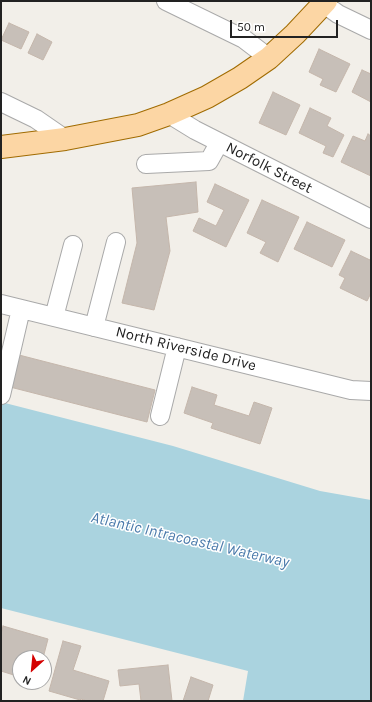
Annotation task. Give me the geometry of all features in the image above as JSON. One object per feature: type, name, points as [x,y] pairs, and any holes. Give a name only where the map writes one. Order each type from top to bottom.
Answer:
[{"type":"main road","points":[[1,147],[65,139],[138,125],[169,114],[207,97],[240,78],[269,58],[295,34],[325,2]]},
{"type":"street","points":[[166,1],[244,39],[269,58]]},
{"type":"street","points":[[325,2],[338,14],[371,30]]},
{"type":"street","points":[[1,102],[36,119],[65,139]]},
{"type":"street","name":"Norfolk Street","points":[[169,114],[219,143],[371,219]]},
{"type":"street","points":[[146,164],[209,161],[219,143]]},
{"type":"street","points":[[94,327],[116,242]]},
{"type":"street","points":[[54,317],[73,245]]},
{"type":"street","name":"North Riverside Drive","points":[[1,304],[351,390],[371,391]]},
{"type":"street","points":[[1,395],[21,309]]},
{"type":"street","points":[[160,416],[177,347]]},
{"type":"water","name":"Atlantic Intracoastal Waterway","points":[[1,402],[173,446],[320,491],[371,500],[371,701],[243,701],[248,671],[1,608]]},
{"type":"building","points":[[9,23],[29,32],[21,49],[1,40]]},
{"type":"building","points":[[37,34],[52,42],[43,60],[28,53]]},
{"type":"building","points":[[319,49],[350,64],[336,92],[320,85],[323,79],[309,72]]},
{"type":"building","points":[[362,70],[371,74],[371,102],[352,92]]},
{"type":"building","points":[[273,92],[300,105],[286,135],[259,123]]},
{"type":"building","points":[[310,108],[331,118],[327,126],[344,135],[333,157],[323,153],[326,146],[299,133]]},
{"type":"building","points":[[368,134],[371,136],[371,176],[341,162],[353,136],[365,141]]},
{"type":"building","points":[[196,182],[198,212],[166,217],[170,251],[154,310],[122,303],[137,243],[132,188]]},
{"type":"building","points":[[215,184],[249,200],[226,247],[193,231],[199,218],[216,226],[224,210],[207,202]]},
{"type":"building","points":[[262,200],[299,217],[278,262],[260,253],[266,242],[247,233]]},
{"type":"building","points":[[307,222],[345,240],[332,267],[294,249]]},
{"type":"building","points":[[351,251],[370,260],[371,258],[371,293],[367,301],[340,288],[345,278],[339,275]]},
{"type":"building","points":[[19,355],[155,390],[147,422],[10,387]]},
{"type":"building","points":[[192,387],[217,395],[214,405],[249,416],[254,402],[272,408],[260,444],[211,428],[213,423],[184,413]]},
{"type":"building","points":[[3,626],[48,639],[45,650],[12,650],[12,674],[1,671],[1,634]]},
{"type":"building","points":[[63,641],[81,646],[73,670],[109,681],[103,701],[87,701],[49,691],[52,690],[52,680]]},
{"type":"building","points":[[168,665],[172,701],[141,701],[139,684],[120,686],[118,670]]},
{"type":"building","points":[[191,677],[213,685],[208,701],[183,701]]}]
